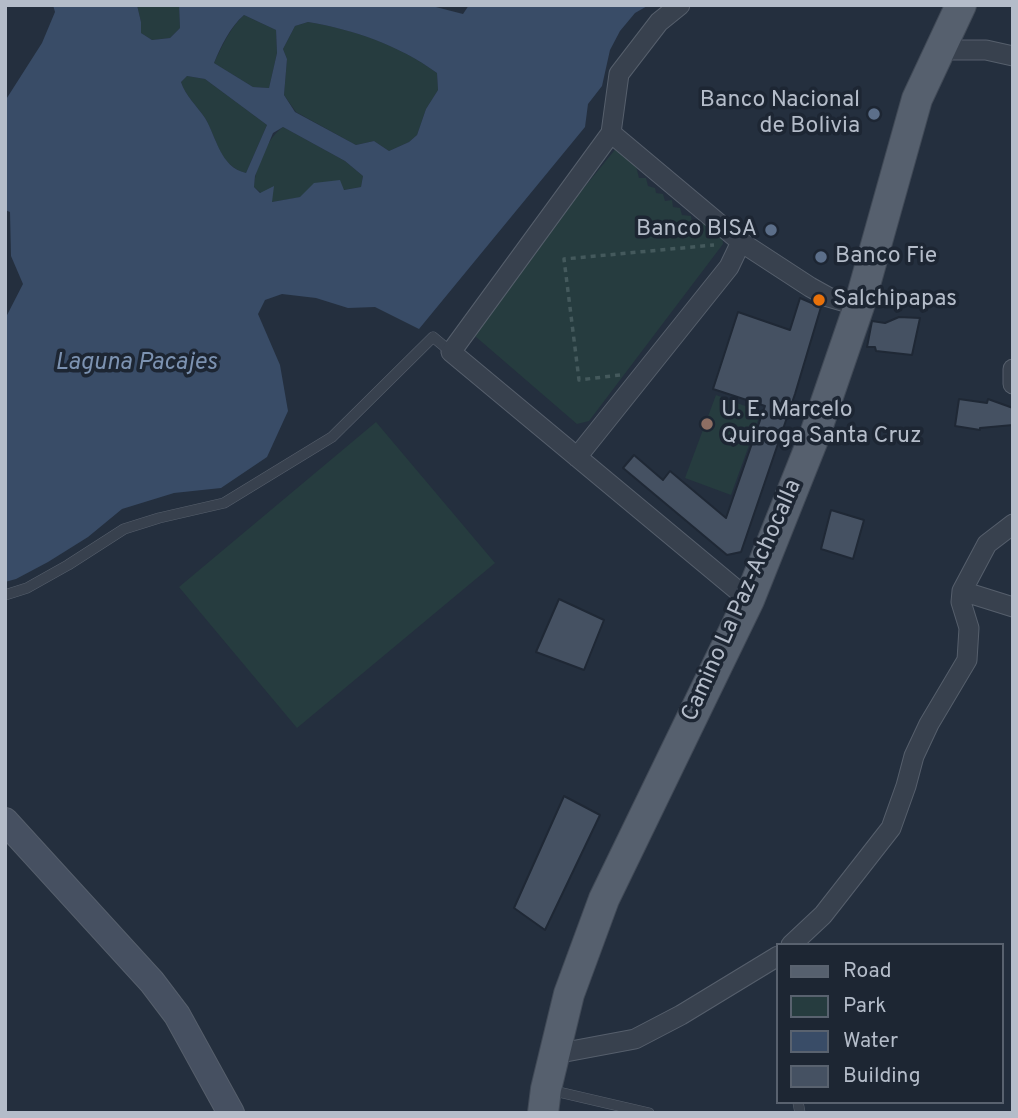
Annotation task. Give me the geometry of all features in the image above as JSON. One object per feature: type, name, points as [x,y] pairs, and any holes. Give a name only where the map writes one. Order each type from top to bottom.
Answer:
[{"type":"main road","name":"Camino La Paz-Achocalla","points":[[545,1101],[569,994],[604,899],[748,600],[814,436],[859,306],[917,99],[961,5]]},
{"type":"main road","points":[[5,821],[152,982],[177,1015],[231,1113]]},
{"type":"street","points":[[680,5],[659,22],[620,74],[611,133],[451,352],[748,600]]},
{"type":"street","points":[[939,50],[986,50],[1013,56]]},
{"type":"street","points":[[611,133],[732,243],[828,296],[859,306]]},
{"type":"street","points":[[577,457],[729,267],[732,243]]},
{"type":"street","points":[[1013,369],[1013,384]]},
{"type":"street","points":[[793,943],[823,915],[891,828],[914,756],[929,724],[967,660],[969,628],[961,602],[962,591],[987,544],[1013,524]]},
{"type":"street","points":[[962,591],[1013,607]]},
{"type":"street","points":[[555,1054],[635,1039],[681,1016],[776,957]]},
{"type":"lane","points":[[5,595],[27,588],[124,529],[225,503],[332,437],[433,337],[451,352]]},
{"type":"lane","points":[[545,1101],[649,1113]]},
{"type":"path","points":[[624,374],[579,380],[564,258],[732,243]]},
{"type":"green space","points":[[137,5],[179,5],[180,28],[170,38],[152,40],[141,33]]},
{"type":"green space","points":[[244,15],[276,30],[277,53],[269,88],[253,87],[214,63],[230,31]]},
{"type":"green space","points":[[308,22],[343,29],[376,40],[407,54],[437,73],[438,90],[426,109],[417,135],[409,142],[389,151],[374,141],[356,145],[296,112],[284,95],[287,59],[283,49],[295,26]]},
{"type":"green space","points":[[187,76],[205,79],[267,125],[246,173],[224,158],[205,118],[183,87],[181,82]]},
{"type":"green space","points":[[283,127],[345,161],[363,176],[361,187],[272,202],[254,187],[255,179],[267,146]]},
{"type":"green space","points":[[618,146],[634,158],[639,178],[646,178],[648,186],[655,188],[656,193],[663,194],[665,201],[672,200],[673,207],[680,208],[682,215],[691,216],[692,224],[710,223],[722,234],[723,244],[589,421],[577,424],[468,330]]},
{"type":"green space","points":[[716,395],[761,412],[731,495],[685,478]]},
{"type":"green space","points":[[376,422],[495,563],[297,728],[179,587]]},
{"type":"water","name":"Laguna Pacajes","points":[[53,5],[137,5],[141,33],[152,40],[170,38],[180,28],[179,5],[428,5],[463,14],[469,5],[649,5],[635,13],[620,31],[610,50],[602,86],[588,104],[585,127],[419,329],[375,307],[348,308],[316,298],[282,294],[265,300],[258,314],[280,365],[288,411],[267,457],[221,488],[174,493],[122,509],[88,537],[48,562],[5,582],[5,319],[23,284],[11,256],[10,212],[5,210],[5,101],[42,43],[55,12]],"holes":[[[244,15],[276,30],[277,53],[269,88],[253,87],[214,63],[234,25]],[[308,22],[359,34],[407,54],[437,73],[438,90],[426,109],[417,135],[409,142],[389,151],[374,141],[356,145],[295,112],[284,95],[287,59],[283,49],[295,26]],[[187,76],[205,79],[267,125],[246,173],[230,165],[220,151],[205,118],[181,82]],[[283,127],[345,161],[363,176],[361,187],[344,190],[340,180],[314,183],[300,197],[272,202],[274,186],[260,193],[254,187],[255,176],[273,133]]]},
{"type":"building","points":[[800,298],[821,307],[795,394],[741,552],[727,555],[623,468],[634,455],[663,480],[670,471],[726,518],[765,406],[713,389],[738,312],[790,330]]},
{"type":"building","points":[[899,317],[920,318],[912,355],[876,351],[875,347],[867,347],[872,321],[885,323]]},
{"type":"building","points":[[959,399],[987,403],[988,399],[1013,408],[1013,425],[980,430],[955,426]]},
{"type":"building","points":[[831,510],[864,520],[853,559],[821,549]]},
{"type":"building","points":[[559,599],[604,620],[584,670],[536,652]]},
{"type":"building","points":[[564,796],[600,815],[545,930],[514,908]]},
{"type":"place","name":"Banco Nacional de Bolivia","points":[[874,114]]},
{"type":"place","name":"Banco BISA","points":[[771,230]]},
{"type":"place","name":"Banco Fie","points":[[821,257]]},
{"type":"place","name":"Salchipapas","points":[[819,300]]},
{"type":"place","name":"U. E. Marcelo Quiroga Santa Cruz","points":[[707,424]]}]
